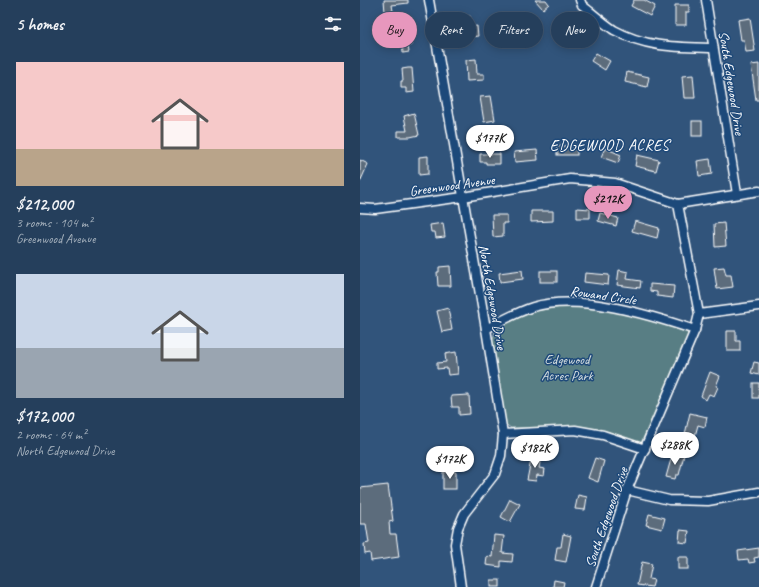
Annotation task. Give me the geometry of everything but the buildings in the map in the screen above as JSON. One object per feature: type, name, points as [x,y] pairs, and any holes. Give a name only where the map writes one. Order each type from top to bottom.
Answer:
[{"type":"street","name":"North Edgewood Drive","points":[[429,0],[503,434],[501,456],[495,474],[464,514],[458,528],[455,544],[461,587]]},
{"type":"street","points":[[580,0],[582,5],[613,29],[637,41],[669,47],[713,48]]},
{"type":"street","name":"South Edgewood Drive","points":[[706,0],[737,194]]},
{"type":"street","name":"Greenwood Avenue","points":[[360,208],[375,209],[463,197],[570,179],[615,183],[678,204],[759,191]]},
{"type":"street","name":"South Edgewood Drive","points":[[596,587],[627,490],[695,330],[698,314],[678,204]]},
{"type":"street","name":"Rowand Circle","points":[[486,329],[521,311],[535,306],[556,303],[586,304],[618,308],[661,319],[695,330]]},
{"type":"street","points":[[698,314],[759,306]]},
{"type":"street","points":[[503,434],[575,430],[603,435],[645,449]]},
{"type":"street","points":[[627,490],[669,500],[708,501],[759,492]]},
{"type":"green space","name":"Edgewood Acres Park","points":[[569,306],[614,311],[682,329],[688,333],[688,339],[641,443],[609,432],[584,427],[511,428],[505,424],[492,342],[495,332],[504,324],[534,311]]},
{"type":"district","name":"EDGEWOOD ACRES","points":[[610,145]]}]
